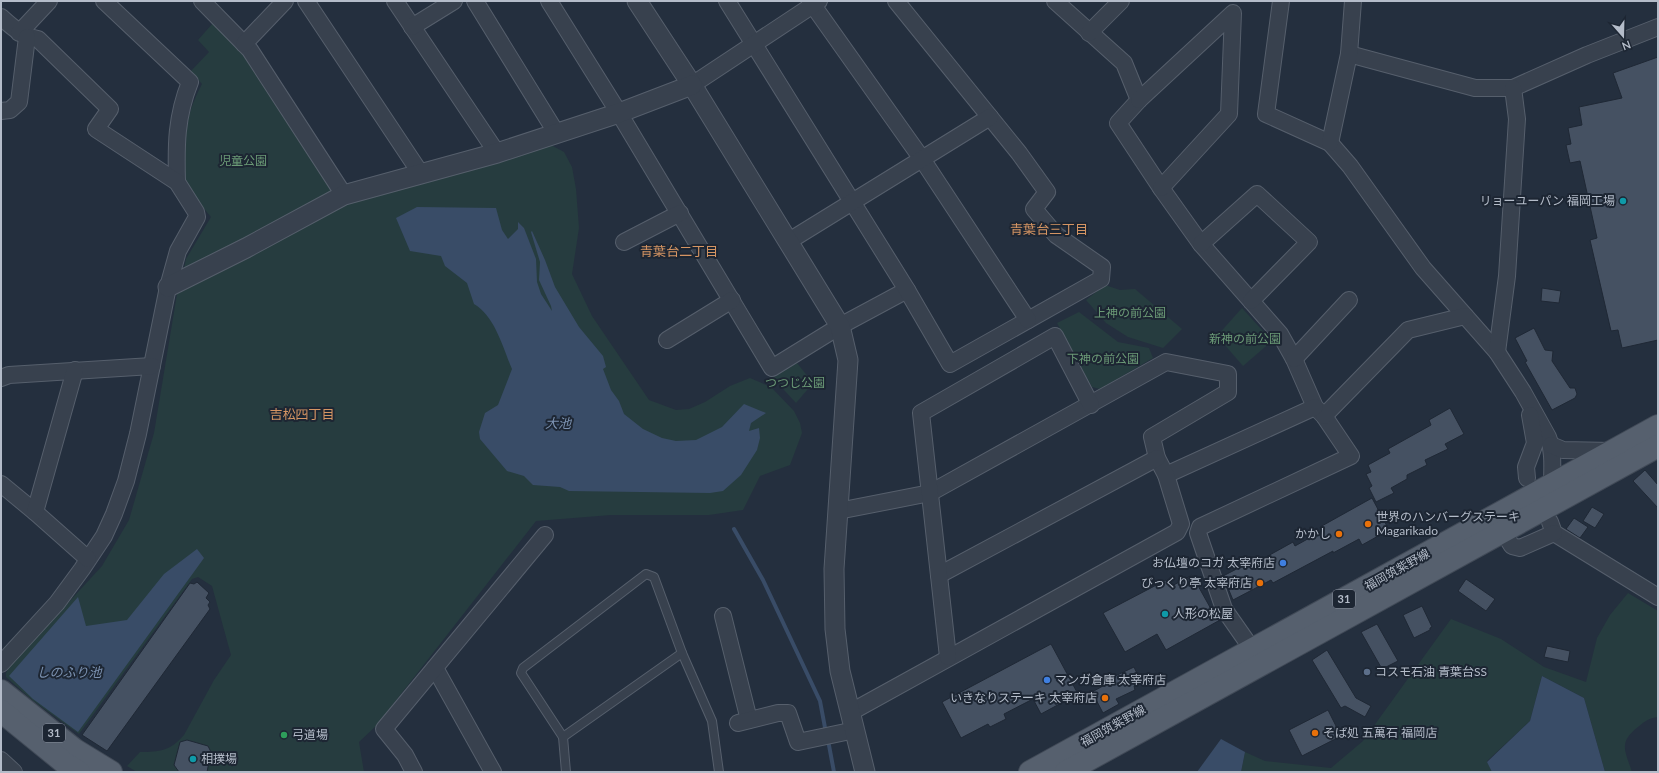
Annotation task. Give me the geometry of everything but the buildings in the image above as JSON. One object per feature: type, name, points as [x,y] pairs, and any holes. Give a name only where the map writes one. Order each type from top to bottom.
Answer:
[{"type":"main road","name":"福岡筑紫野線","points":[[1030,772],[1658,426]]},
{"type":"main road","name":"福岡筑紫野線","points":[[1066,772],[1658,446]]},
{"type":"main road","name":"31","points":[[1,691],[75,750],[111,772]]},
{"type":"main road","name":"31","points":[[1,711],[66,764],[79,772]]},
{"type":"street","points":[[1,111],[10,110],[19,102],[23,35],[50,1]]},
{"type":"street","points":[[104,1],[190,82],[182,102],[178,122],[177,182]]},
{"type":"street","points":[[202,1],[250,50],[344,195]]},
{"type":"street","points":[[244,44],[285,1]]},
{"type":"street","points":[[306,1],[421,174]]},
{"type":"street","points":[[395,1],[497,153]]},
{"type":"street","points":[[412,27],[454,1]]},
{"type":"street","points":[[475,1],[557,134]]},
{"type":"street","points":[[549,1],[680,213],[772,368],[840,326],[907,290]]},
{"type":"street","points":[[637,1],[692,85],[840,326],[848,360],[834,569],[835,629],[840,671],[865,772]]},
{"type":"street","points":[[727,1],[907,290],[950,364],[1101,279],[1102,267],[1056,235],[1034,209],[1047,192],[990,117],[896,1]]},
{"type":"street","points":[[1054,1],[1124,63],[1139,100]]},
{"type":"street","points":[[1090,33],[1121,1]]},
{"type":"street","points":[[1281,1],[1266,114],[1330,143],[1350,166],[1423,268],[1497,352],[1543,426],[1551,444],[1552,485]]},
{"type":"street","points":[[1330,143],[1349,54],[1353,1]]},
{"type":"street","points":[[168,287],[246,248],[344,195],[497,153],[619,113],[692,85],[814,2],[922,159],[1028,320]]},
{"type":"street","points":[[1161,188],[1229,114],[1232,12],[1139,100],[1118,123],[1161,188],[1201,244],[1280,334],[1320,412],[1351,456],[1200,527],[1198,533],[1224,609],[1252,650]]},
{"type":"street","points":[[1,17],[23,35],[38,39],[110,108],[96,129],[177,182],[196,212],[197,217],[178,251],[168,287],[138,434],[126,481],[104,536],[57,603],[1,664]]},
{"type":"street","points":[[1349,54],[1475,88],[1513,88],[1587,55],[1658,27]]},
{"type":"street","points":[[1497,352],[1507,276],[1517,119],[1513,88]]},
{"type":"street","points":[[789,241],[990,117]]},
{"type":"street","points":[[1201,244],[1257,194],[1309,242],[1251,301]]},
{"type":"street","points":[[624,242],[680,213]]},
{"type":"street","points":[[667,340],[732,300]]},
{"type":"street","points":[[1294,359],[1349,300]]},
{"type":"street","points":[[1166,475],[1320,412],[1408,330],[1465,316]]},
{"type":"street","points":[[948,657],[921,413],[1055,336],[1091,405]]},
{"type":"street","points":[[838,511],[930,493],[1166,362],[1228,374],[1228,392],[1152,437],[1157,458],[1166,475],[1181,524],[1177,532],[948,657],[851,712]]},
{"type":"street","points":[[1,378],[10,375],[152,366]]},
{"type":"street","points":[[35,512],[75,370]]},
{"type":"street","points":[[1523,392],[1535,433],[1535,443],[1526,467],[1527,478]]},
{"type":"street","points":[[1551,444],[1563,450],[1612,450]]},
{"type":"street","points":[[939,575],[1157,458]]},
{"type":"street","points":[[1,484],[88,559]]},
{"type":"street","points":[[1503,532],[1512,546],[1520,548],[1552,528],[1658,597]]},
{"type":"street","points":[[414,772],[405,756],[384,729],[545,535]]},
{"type":"street","points":[[723,616],[743,722],[778,713],[788,713],[798,742],[855,730]]},
{"type":"street","points":[[435,668],[493,772]]},
{"type":"street","points":[[1,760],[14,772]]},
{"type":"lane","points":[[566,772],[563,737],[521,673],[523,668],[646,574],[654,577],[682,653],[712,721],[719,772]]},
{"type":"lane","points":[[563,737],[682,653]]},
{"type":"green space","name":"児童公園","points":[[213,23],[245,51],[336,193],[183,274],[186,259],[211,217],[182,182],[182,169],[185,132],[191,108],[202,84],[191,71],[209,52],[198,40]]},
{"type":"green space","points":[[549,144],[564,152],[572,167],[576,189],[579,228],[572,274],[592,316],[649,400],[676,410],[689,409],[705,402],[730,386],[750,378],[771,387],[794,411],[800,423],[802,433],[790,465],[760,476],[743,510],[709,515],[611,515],[536,521],[376,726],[359,742],[364,772],[137,772],[127,766],[140,752],[164,750],[184,735],[214,680],[231,655],[212,586],[198,577],[192,579],[79,734],[32,700],[6,677],[6,673],[10,666],[102,566],[129,520],[154,433],[177,294],[342,203]]},
{"type":"green space","name":"上神の前公園","points":[[1105,285],[1120,290],[1135,289],[1182,329],[1163,348],[1128,337],[1106,323],[1086,300]]},
{"type":"green space","name":"新神の前公園","points":[[1242,308],[1272,341],[1243,366],[1217,336]]},
{"type":"green space","name":"下神の前公園","points":[[1079,312],[1118,342],[1149,348],[1153,358],[1100,389],[1092,387],[1057,323]]},
{"type":"green space","name":"つつじ公園","points":[[797,363],[813,383],[796,403],[773,378]]},
{"type":"green space","points":[[1628,593],[1658,611],[1658,717],[1645,721],[1625,742],[1626,752],[1632,772],[1605,772],[1584,698],[1542,676],[1530,721],[1487,761],[1492,772],[1241,772],[1245,752],[1265,761],[1331,768],[1363,741],[1451,619],[1501,639],[1544,667],[1586,682],[1597,638],[1610,615]]},
{"type":"water","name":"大池","points":[[417,207],[496,208],[502,230],[508,239],[518,229],[518,222],[524,228],[536,259],[537,282],[541,294],[552,311],[539,280],[540,262],[531,232],[532,231],[555,287],[579,327],[603,356],[606,367],[603,369],[611,390],[619,401],[624,414],[643,429],[662,438],[676,441],[696,440],[722,427],[744,404],[766,413],[751,423],[749,431],[759,428],[760,438],[757,450],[741,475],[723,491],[710,493],[569,491],[560,487],[533,485],[524,476],[507,471],[480,439],[479,432],[485,413],[498,405],[512,369],[498,333],[488,316],[474,304],[467,283],[445,266],[441,256],[410,251],[396,218]]},
{"type":"water","name":"しのふり池","points":[[197,549],[204,558],[78,732],[33,699],[9,676],[78,597],[86,626],[127,620],[164,574]]},
{"type":"water","points":[[1542,676],[1584,698],[1605,772],[1492,772],[1487,762],[1530,721]]},
{"type":"water","points":[[1221,739],[1245,752],[1241,772],[1197,772]]},
{"type":"waterway","points":[[734,529],[763,580],[820,701],[826,733]]},
{"type":"waterway","points":[[828,740],[834,772]]},
{"type":"place","name":"リョーユーパン 福岡工場","points":[[1623,201]]},
{"type":"place","name":"世界のハンバーグステーキ Magarikado","points":[[1368,524]]},
{"type":"place","name":"かかし","points":[[1339,534]]},
{"type":"place","name":"お仏壇のコガ 太宰府店","points":[[1283,563]]},
{"type":"place","name":"びっくり亭 太宰府店","points":[[1260,583]]},
{"type":"place","name":"人形の松屋","points":[[1165,614]]},
{"type":"place","name":"コスモ石油 青葉台SS","points":[[1367,672]]},
{"type":"place","name":"マンガ倉庫 太宰府店","points":[[1047,680]]},
{"type":"place","name":"いきなりステーキ 太宰府店","points":[[1105,698]]},
{"type":"place","name":"そば処 五萬石 福岡店","points":[[1315,733]]},
{"type":"place","name":"弓道場","points":[[284,735]]},
{"type":"place","name":"相撲場","points":[[193,759]]},
{"type":"district","name":"青葉台三丁目","points":[[1049,229]]},
{"type":"district","name":"青葉台二丁目","points":[[679,251]]},
{"type":"district","name":"吉松四丁目","points":[[302,414]]}]
